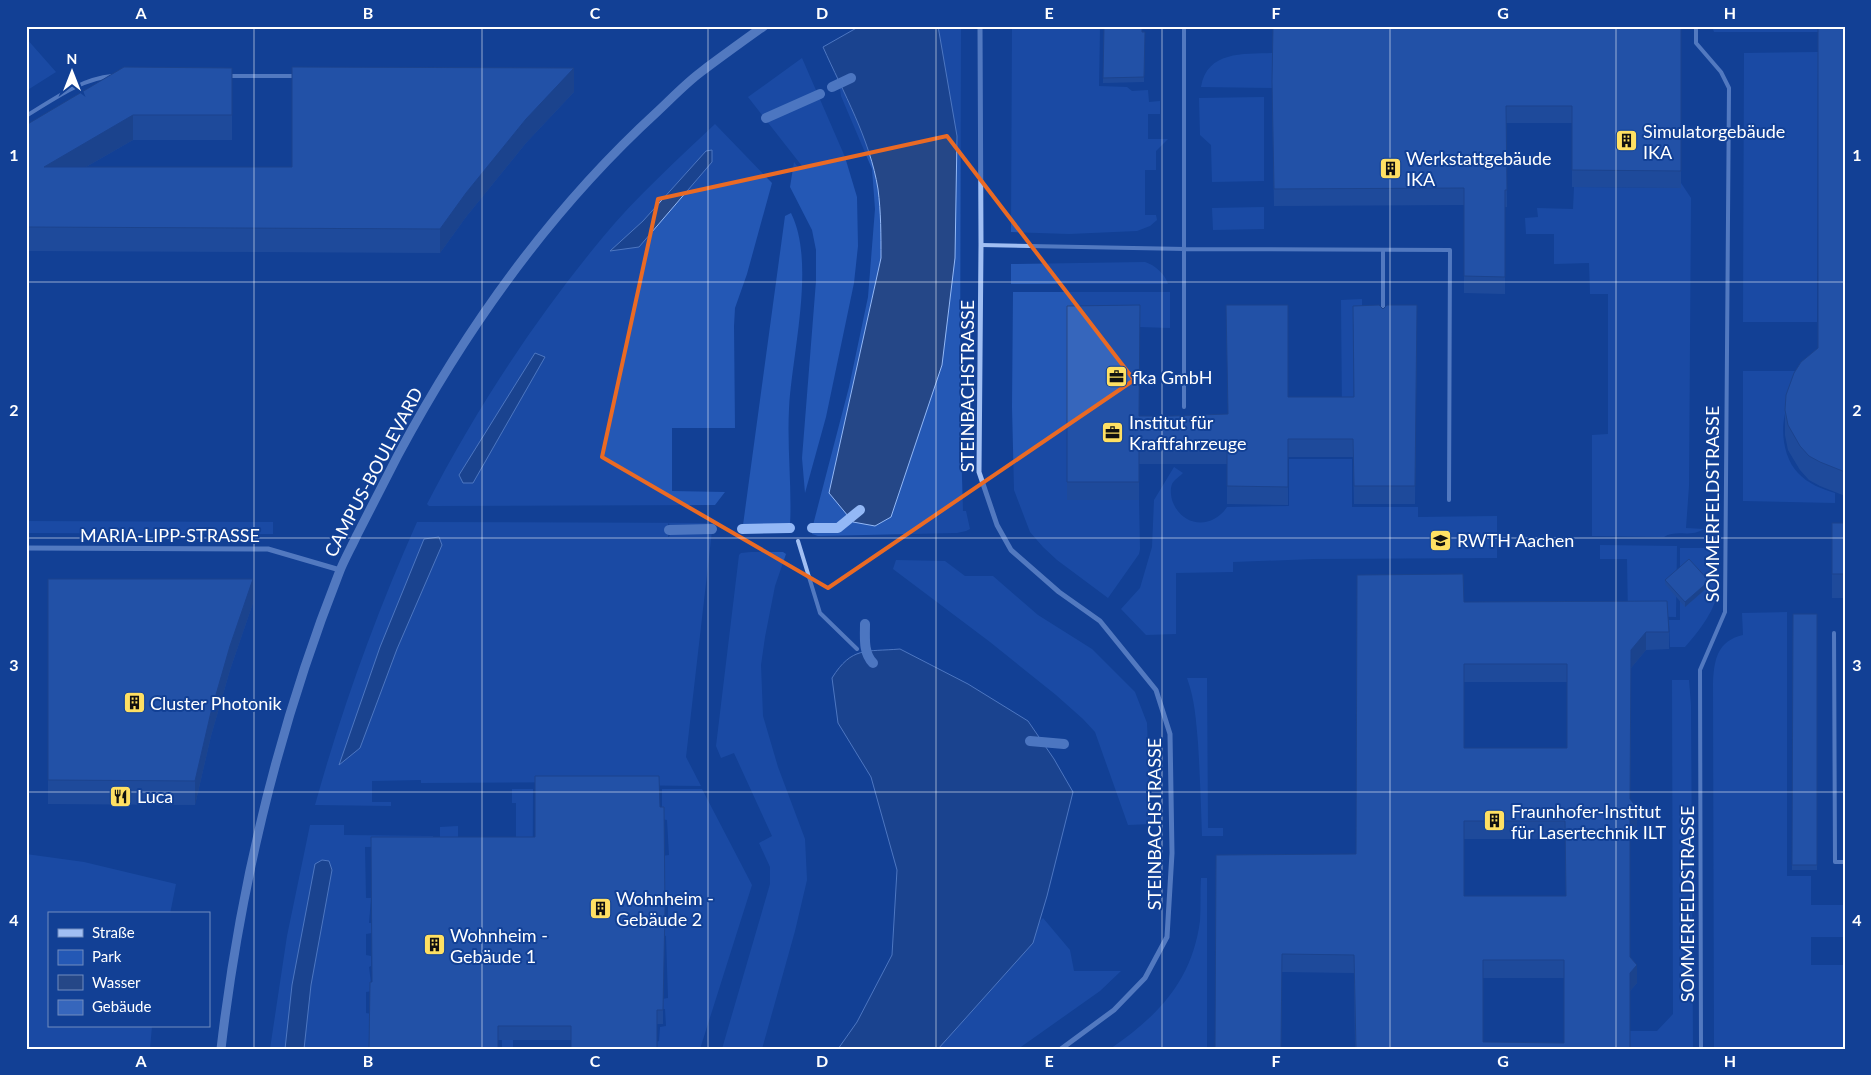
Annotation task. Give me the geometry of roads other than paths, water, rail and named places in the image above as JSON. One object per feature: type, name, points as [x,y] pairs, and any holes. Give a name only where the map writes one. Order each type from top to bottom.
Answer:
[{"type":"street","name":"CAMPUS-BOULEVARD","points":[[221,1049],[239,928],[269,784],[340,570],[418,418],[485,311],[574,196],[627,139],[699,73],[764,26]]},
{"type":"street","name":"STEINBACHSTRASSE","points":[[980,26],[979,472],[996,525],[1011,550],[1058,592],[1100,621],[1156,690],[1170,734],[1172,853],[1167,937],[1145,978],[1114,1010],[1061,1049]]},
{"type":"street","name":"MARIA-LIPP-STRASSE","points":[[26,548],[268,549],[340,570]]},
{"type":"lane","points":[[1184,26],[1184,407]]},
{"type":"lane","name":"SOMMERFELDSTRASSE","points":[[1696,26],[1696,43],[1721,72],[1729,88],[1725,612],[1700,670],[1701,1049]]},
{"type":"lane","points":[[26,116],[82,83],[99,77],[116,76]]},
{"type":"lane","points":[[221,76],[300,76]]},
{"type":"lane","points":[[981,245],[1185,249],[1450,250],[1449,500]]},
{"type":"lane","points":[[1384,250],[1384,323]]},
{"type":"lane","points":[[798,541],[820,613],[856,649]]},
{"type":"lane","points":[[1834,633],[1835,862],[1845,862]]},
{"type":"water","points":[[860,26],[938,26],[957,136],[955,258],[942,365],[891,517],[875,526],[853,522],[829,493],[881,258],[880,206],[874,170],[855,116],[823,47]]},
{"type":"water","points":[[712,150],[712,162],[639,247],[610,251],[643,221],[706,151]]},
{"type":"water","points":[[535,353],[545,357],[473,483],[463,483],[459,475]]},
{"type":"water","points":[[439,537],[442,545],[397,649],[360,748],[339,765],[380,647],[424,539]]},
{"type":"water","points":[[900,649],[968,684],[1028,721],[1054,759],[1073,792],[1033,943],[938,1049],[838,1049],[857,1022],[892,955],[897,870],[871,777],[838,723],[832,678],[846,660],[853,656],[869,651]]},
{"type":"water","points":[[322,860],[329,861],[332,870],[311,985],[304,1049],[285,1049],[292,985],[315,864]]},
{"type":"waterway","points":[[832,87],[851,78]]},
{"type":"waterway","points":[[766,118],[820,94]]},
{"type":"waterway","points":[[812,528],[838,528],[860,510]]},
{"type":"waterway","points":[[742,529],[790,528]]},
{"type":"waterway","points":[[669,530],[712,529]]},
{"type":"waterway","points":[[865,624],[866,650],[873,663]]},
{"type":"waterway","points":[[1030,741],[1064,744]]},
{"type":"place","name":"Simulatorgebäude IKA","points":[[1627,141]]},
{"type":"place","name":"Werkstattgebäude IKA","points":[[1390,168]]},
{"type":"place","name":"fka GmbH","points":[[1116,377]]},
{"type":"place","name":"Institut für Kraftfahrzeuge","points":[[1113,432]]},
{"type":"place","name":"RWTH Aachen","points":[[1441,540]]},
{"type":"place","name":"Cluster Photonik","points":[[134,703]]},
{"type":"place","name":"Luca","points":[[121,796]]},
{"type":"place","name":"Fraunhofer-Institut für Lasertechnik ILT","points":[[1495,821]]},
{"type":"place","name":"Wohnheim - Gebäude 2","points":[[600,908]]},
{"type":"place","name":"Wohnheim - Gebäude 1","points":[[434,945]]}]
